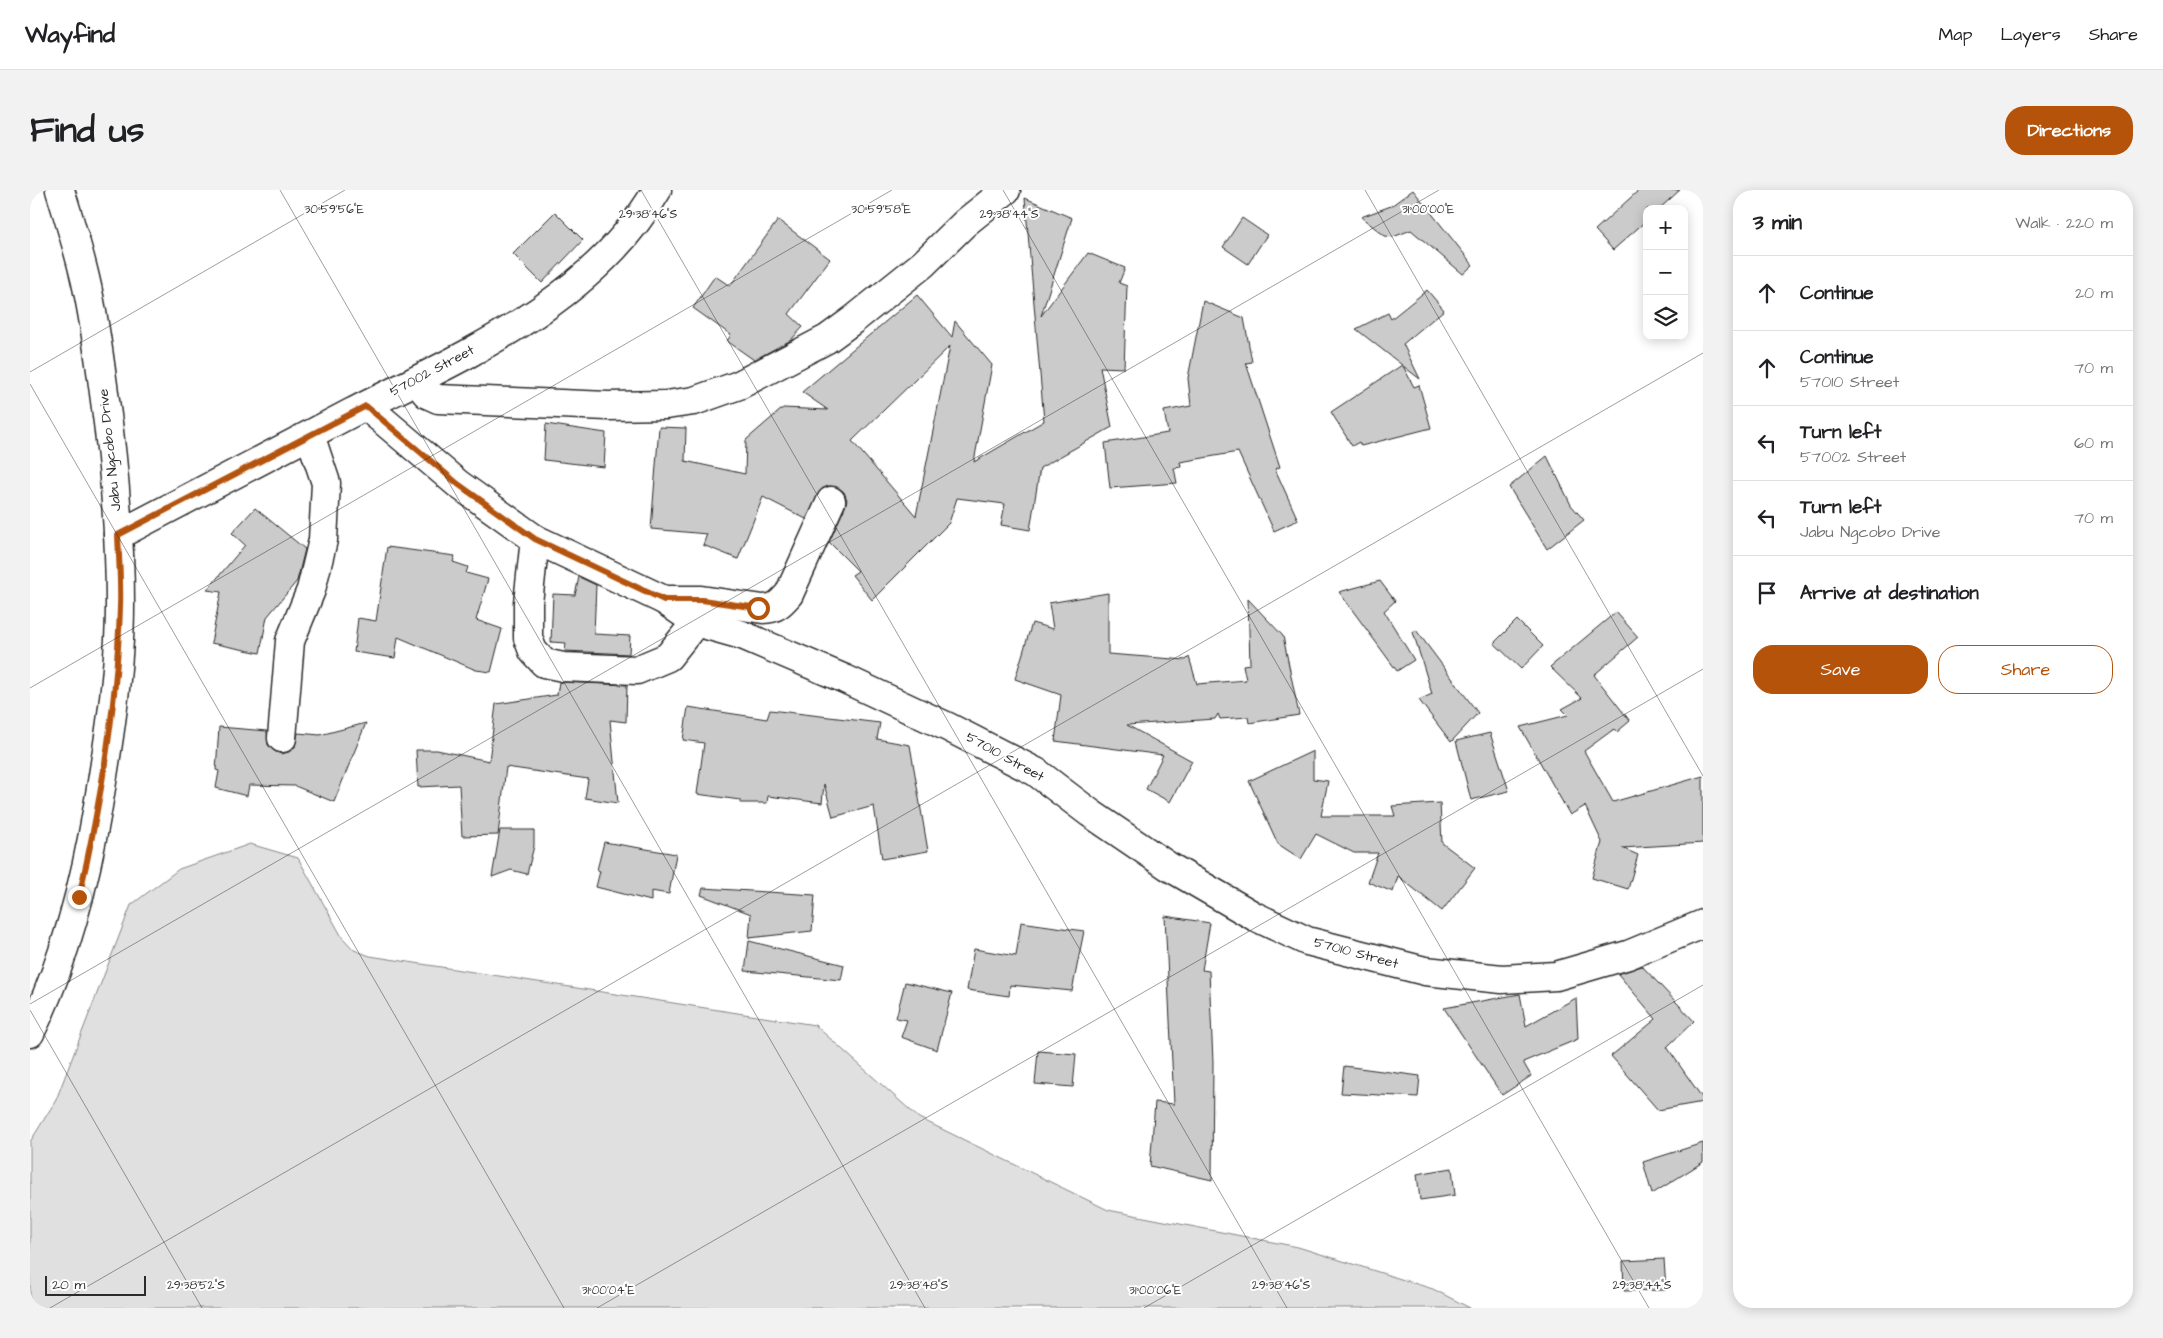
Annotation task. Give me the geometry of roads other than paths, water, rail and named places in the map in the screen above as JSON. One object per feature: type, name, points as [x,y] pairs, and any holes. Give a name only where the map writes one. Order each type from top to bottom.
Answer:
[{"type":"street","name":"Jabu Ngcobo Drive","points":[[30,1033],[58,964],[76,905],[98,807],[116,665],[120,606],[114,463],[101,368],[85,278],[60,190]]},
{"type":"street","name":"57002 Street","points":[[118,535],[416,381],[508,330],[560,296],[607,254],[633,225],[658,190]]},
{"type":"street","points":[[416,381],[428,394],[438,399],[608,406],[666,405],[694,401],[739,385],[827,339],[923,264],[1006,190]]},
{"type":"street","name":"57010 Street","points":[[366,406],[458,484],[535,539],[664,600],[696,622],[742,635],[845,679],[948,727],[1036,772],[1090,813],[1168,866],[1254,916],[1307,941],[1425,971],[1502,979],[1556,976],[1628,955],[1703,924]]},
{"type":"street","points":[[282,738],[290,641],[310,590],[323,540],[326,483],[310,435]]},
{"type":"street","points":[[664,600],[702,600],[763,609],[771,609],[780,605],[789,594],[831,501]]},
{"type":"street","points":[[535,539],[528,603],[528,638],[533,651],[544,663],[563,667],[637,670],[668,657],[696,622]]}]
